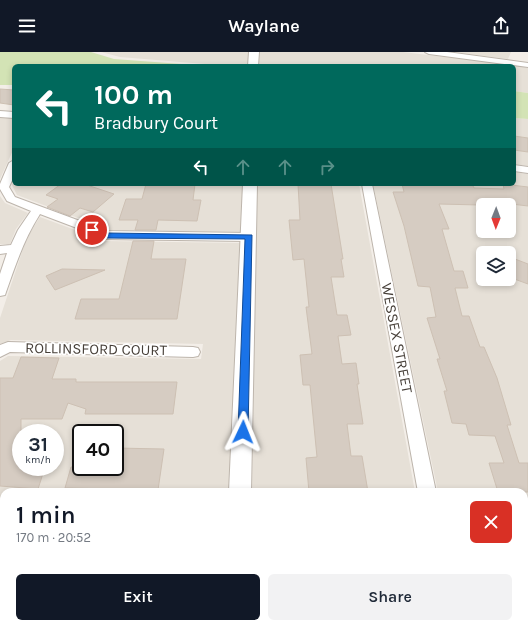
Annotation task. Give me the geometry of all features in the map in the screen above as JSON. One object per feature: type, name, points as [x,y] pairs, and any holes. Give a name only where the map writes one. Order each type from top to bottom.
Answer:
[{"type":"street","points":[[253,64],[254,52]]},
{"type":"street","points":[[429,52],[514,60],[528,65]]},
{"type":"street","points":[[0,114],[12,115]]},
{"type":"street","points":[[12,168],[4,186],[11,199],[106,235],[249,237]]},
{"type":"street","points":[[516,168],[528,170]]},
{"type":"street","points":[[240,488],[250,186]]},
{"type":"street","name":"WESSEX STREET","points":[[366,186],[426,488]]},
{"type":"street","points":[[0,292],[15,249],[24,230],[37,210]]},
{"type":"street","points":[[0,250],[15,249]]},
{"type":"street","name":"ROLLINSFORD COURT","points":[[0,352],[8,348],[193,352]]},
{"type":"shaded area","points":[[101,52],[248,52],[248,64],[205,64],[120,57]]},
{"type":"shaded area","points":[[259,52],[403,52],[505,64],[259,64]]},
{"type":"shaded area","points":[[454,52],[511,52],[508,59]]},
{"type":"shaded area","points":[[516,66],[528,68],[528,93],[516,91]]},
{"type":"shaded area","points":[[0,117],[12,118],[12,152],[0,179]]},
{"type":"shaded area","points":[[516,118],[528,119],[528,166],[516,164]]},
{"type":"shaded area","points":[[516,172],[528,174],[528,488],[437,488],[373,186],[516,186]]},
{"type":"shaded area","points":[[12,186],[243,186],[241,232],[110,230],[17,195]]},
{"type":"shaded area","points":[[257,186],[359,186],[414,488],[252,488]]},
{"type":"shaded area","points":[[0,196],[5,203],[28,213],[16,229],[10,244],[0,244]]},
{"type":"shaded area","points":[[40,217],[105,241],[241,243],[229,488],[0,488],[0,361],[8,356],[201,359],[203,344],[11,340],[0,344],[0,318],[23,249],[31,231]]},
{"type":"green space","points":[[0,52],[91,52],[114,59],[181,64],[12,64],[12,85],[0,85]]},
{"type":"green space","points":[[516,91],[528,93],[528,119],[516,118]]},
{"type":"building","points":[[0,89],[12,90],[12,105],[0,103]]},
{"type":"building","points":[[516,136],[528,138],[528,152],[516,150]]},
{"type":"building","points":[[58,186],[90,186],[114,194],[93,212],[80,208],[70,216],[47,207],[58,199],[46,195]]},
{"type":"building","points":[[145,186],[195,186],[193,200],[201,200],[197,221],[158,220],[156,230],[135,230],[138,220],[119,220],[126,199],[142,199]]},
{"type":"building","points":[[298,186],[331,186],[343,259],[341,259],[344,277],[331,277],[337,315],[347,315],[351,335],[338,336],[342,364],[356,363],[359,384],[357,384],[363,424],[347,424],[351,456],[362,456],[367,488],[309,488],[306,458],[317,457],[310,385],[303,385],[300,355],[312,354],[306,307],[309,307],[304,259],[293,260],[289,220],[300,220]]},
{"type":"building","points":[[402,186],[473,186],[474,188],[504,189],[503,186],[528,187],[528,206],[516,205],[516,198],[476,198],[476,205],[439,204],[449,229],[442,229],[454,271],[463,271],[468,288],[455,288],[462,316],[469,316],[480,347],[484,347],[497,378],[511,425],[507,425],[519,463],[528,463],[528,488],[497,488],[489,463],[504,463],[495,436],[469,435],[466,424],[452,423],[444,391],[447,391],[437,359],[440,359],[427,318],[436,317],[430,287],[418,286],[404,226],[393,192],[404,192]]},
{"type":"building","points":[[133,241],[154,241],[151,259],[186,259],[177,319],[75,319],[81,299],[119,299]]},
{"type":"building","points":[[516,259],[528,264],[528,284],[516,280]]},
{"type":"building","points":[[62,269],[105,270],[55,290],[46,276]]},
{"type":"building","points":[[21,357],[59,358],[52,379],[76,379],[76,382],[177,382],[173,414],[85,414],[86,409],[68,403],[62,419],[21,419],[21,424],[12,424],[12,476],[42,476],[38,488],[25,488],[0,486],[0,378],[13,378]]},
{"type":"building","points":[[124,448],[164,449],[158,488],[65,488],[71,467],[72,476],[124,476]]},
{"type":"route","points":[[92,230],[106,235],[249,237],[243,432]]}]
